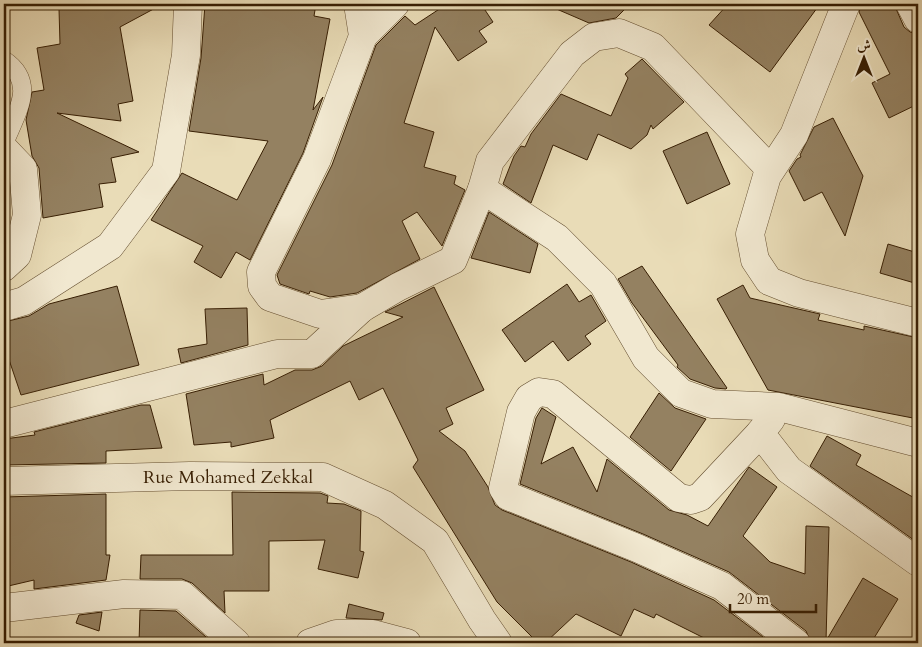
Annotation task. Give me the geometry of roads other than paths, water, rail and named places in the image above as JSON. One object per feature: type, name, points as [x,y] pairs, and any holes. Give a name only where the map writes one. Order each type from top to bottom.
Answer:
[{"type":"street","points":[[4,307],[24,301],[110,246],[166,172],[186,55],[188,4]]},
{"type":"street","points":[[358,4],[363,36]]},
{"type":"street","points":[[362,308],[320,314],[270,297],[262,286],[261,272],[317,159],[363,36],[395,4]]},
{"type":"street","points":[[846,4],[794,135],[770,169],[750,234],[755,260],[769,281],[799,293],[918,323]]},
{"type":"street","points":[[910,4],[918,19]]},
{"type":"street","points":[[4,424],[277,354],[312,354],[362,308],[398,287],[453,260],[482,189],[490,161],[572,54],[594,37],[619,33],[653,48],[770,169]]},
{"type":"street","points":[[4,149],[23,169],[27,215],[17,255],[4,267]]},
{"type":"street","points":[[482,189],[557,238],[603,284],[646,358],[682,392],[712,404],[779,407],[918,443]]},
{"type":"street","points":[[779,407],[760,433],[700,497],[691,500],[679,498],[553,394],[539,392],[529,398],[521,412],[503,488],[508,496],[637,548],[722,586],[796,643]]},
{"type":"street","points":[[760,433],[789,470],[918,562]]},
{"type":"street","name":"Rue Mohamed Zekkal","points":[[4,481],[190,476],[323,477],[385,505],[435,541],[482,620],[498,643]]},
{"type":"street","points":[[4,608],[124,594],[182,595],[236,643]]},
{"type":"street","points":[[310,643],[336,634],[373,634],[407,643]]},
{"type":"lane","points":[[4,60],[14,67],[23,81],[22,98],[4,144]]}]
